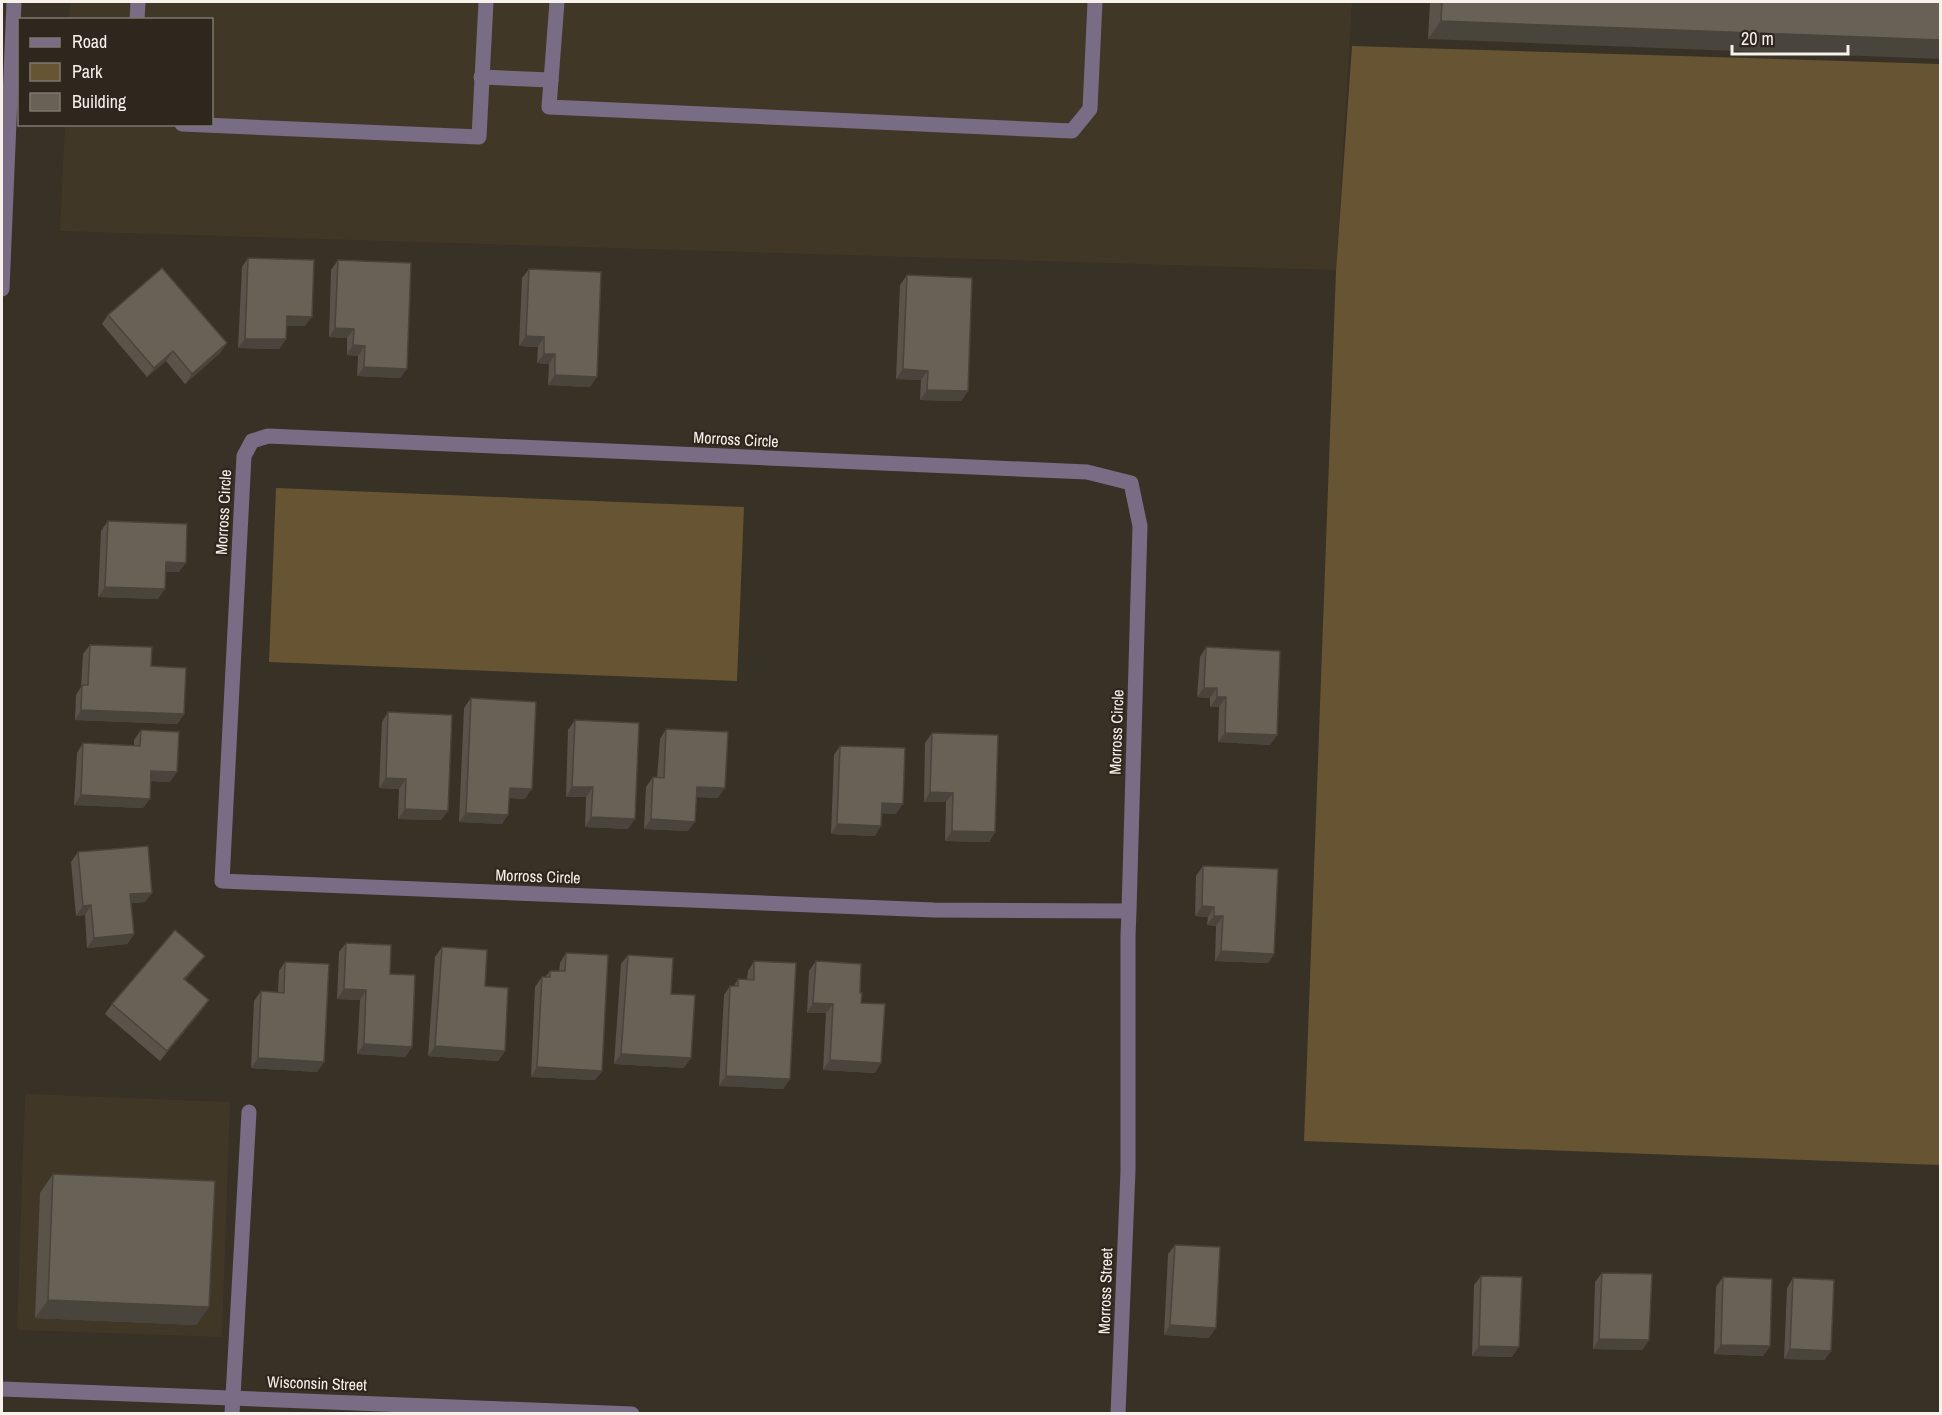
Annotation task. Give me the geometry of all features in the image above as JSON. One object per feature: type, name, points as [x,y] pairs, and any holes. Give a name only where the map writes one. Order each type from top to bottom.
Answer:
[{"type":"street","points":[[2,289],[14,124],[14,2]]},
{"type":"street","points":[[137,18],[138,2]]},
{"type":"street","points":[[213,125],[479,137],[486,2]]},
{"type":"street","points":[[557,2],[549,107],[1072,131],[1090,109],[1095,2]]},
{"type":"street","points":[[481,76],[551,80]]},
{"type":"street","name":"Morross Circle","points":[[1128,1171],[1129,911],[1140,526],[1131,483],[1087,472],[268,436],[252,441],[244,456],[222,881],[934,910],[1129,911]]},
{"type":"street","points":[[232,1406],[249,1112]]},
{"type":"street","name":"Morross Street","points":[[1118,1413],[1128,1171]]},
{"type":"street","name":"Wisconsin Street","points":[[2,1389],[232,1406],[632,1413]]},
{"type":"shaded area","points":[[70,2],[1352,2],[1336,270],[60,231],[65,126],[213,126],[213,18],[69,18]]},
{"type":"shaded area","points":[[25,1094],[230,1102],[222,1337],[17,1330]]},
{"type":"green space","points":[[1352,46],[1940,64],[1940,1165],[1304,1141],[1336,271]]},
{"type":"green space","points":[[276,488],[744,507],[737,681],[269,662]]},
{"type":"building","points":[[1442,2],[1941,2],[1941,40],[1441,21]]},
{"type":"building","points":[[248,258],[314,260],[312,317],[287,316],[286,339],[245,339]]},
{"type":"building","points":[[338,260],[411,263],[407,369],[364,367],[365,346],[353,345],[354,329],[335,328]]},
{"type":"building","points":[[162,268],[227,343],[192,374],[173,351],[154,368],[108,315]]},
{"type":"building","points":[[529,269],[601,272],[597,377],[555,375],[555,354],[544,354],[544,337],[526,336]]},
{"type":"building","points":[[907,275],[972,278],[968,391],[927,390],[928,371],[903,369]]},
{"type":"building","points":[[108,521],[187,524],[186,563],[166,562],[165,589],[105,587]]},
{"type":"building","points":[[90,645],[152,647],[151,666],[186,668],[184,714],[81,710],[82,685],[88,685]]},
{"type":"building","points":[[1206,647],[1280,651],[1277,735],[1225,733],[1226,697],[1217,697],[1217,688],[1204,688]]},
{"type":"building","points":[[471,698],[536,702],[532,789],[510,788],[508,815],[466,813]]},
{"type":"building","points":[[388,712],[452,715],[448,811],[405,809],[406,779],[386,778]]},
{"type":"building","points":[[575,720],[639,723],[635,819],[591,817],[593,787],[572,787]]},
{"type":"building","points":[[666,729],[728,732],[725,788],[697,787],[695,822],[651,819],[653,777],[664,778]]},
{"type":"building","points":[[141,730],[179,732],[177,772],[151,771],[150,799],[81,795],[83,743],[140,746]]},
{"type":"building","points":[[932,733],[998,735],[995,832],[952,831],[953,793],[930,792]]},
{"type":"building","points":[[840,746],[905,748],[903,804],[882,803],[881,826],[837,824]]},
{"type":"building","points":[[148,846],[152,893],[130,894],[134,934],[94,938],[91,905],[83,906],[78,852]]},
{"type":"building","points":[[1203,866],[1278,869],[1274,954],[1221,951],[1223,916],[1214,916],[1214,907],[1202,906]]},
{"type":"building","points":[[175,930],[205,956],[184,979],[209,1000],[167,1051],[112,1004]]},
{"type":"building","points":[[346,943],[391,945],[390,974],[415,975],[412,1047],[364,1044],[366,990],[344,989]]},
{"type":"building","points":[[442,947],[487,950],[485,986],[508,988],[505,1051],[435,1046]]},
{"type":"building","points":[[566,953],[608,955],[602,1071],[537,1067],[542,977],[550,977],[550,971],[565,971]]},
{"type":"building","points":[[628,955],[673,958],[671,994],[695,995],[691,1058],[621,1054]]},
{"type":"building","points":[[754,961],[796,963],[790,1079],[726,1076],[730,986],[738,986],[738,979],[754,980]]},
{"type":"building","points":[[816,961],[861,964],[861,1003],[885,1004],[881,1063],[830,1060],[833,1004],[813,1003]]},
{"type":"building","points":[[285,962],[329,964],[324,1062],[258,1058],[261,991],[284,993]]},
{"type":"building","points":[[53,1174],[215,1181],[209,1307],[48,1300]]},
{"type":"building","points":[[1175,1245],[1220,1247],[1216,1328],[1170,1325]]},
{"type":"building","points":[[1602,1273],[1652,1274],[1649,1340],[1599,1339]]},
{"type":"building","points":[[1481,1276],[1522,1277],[1519,1347],[1479,1346]]},
{"type":"building","points":[[1723,1277],[1772,1279],[1770,1346],[1721,1345]]},
{"type":"building","points":[[1793,1278],[1834,1280],[1831,1351],[1790,1349]]}]
